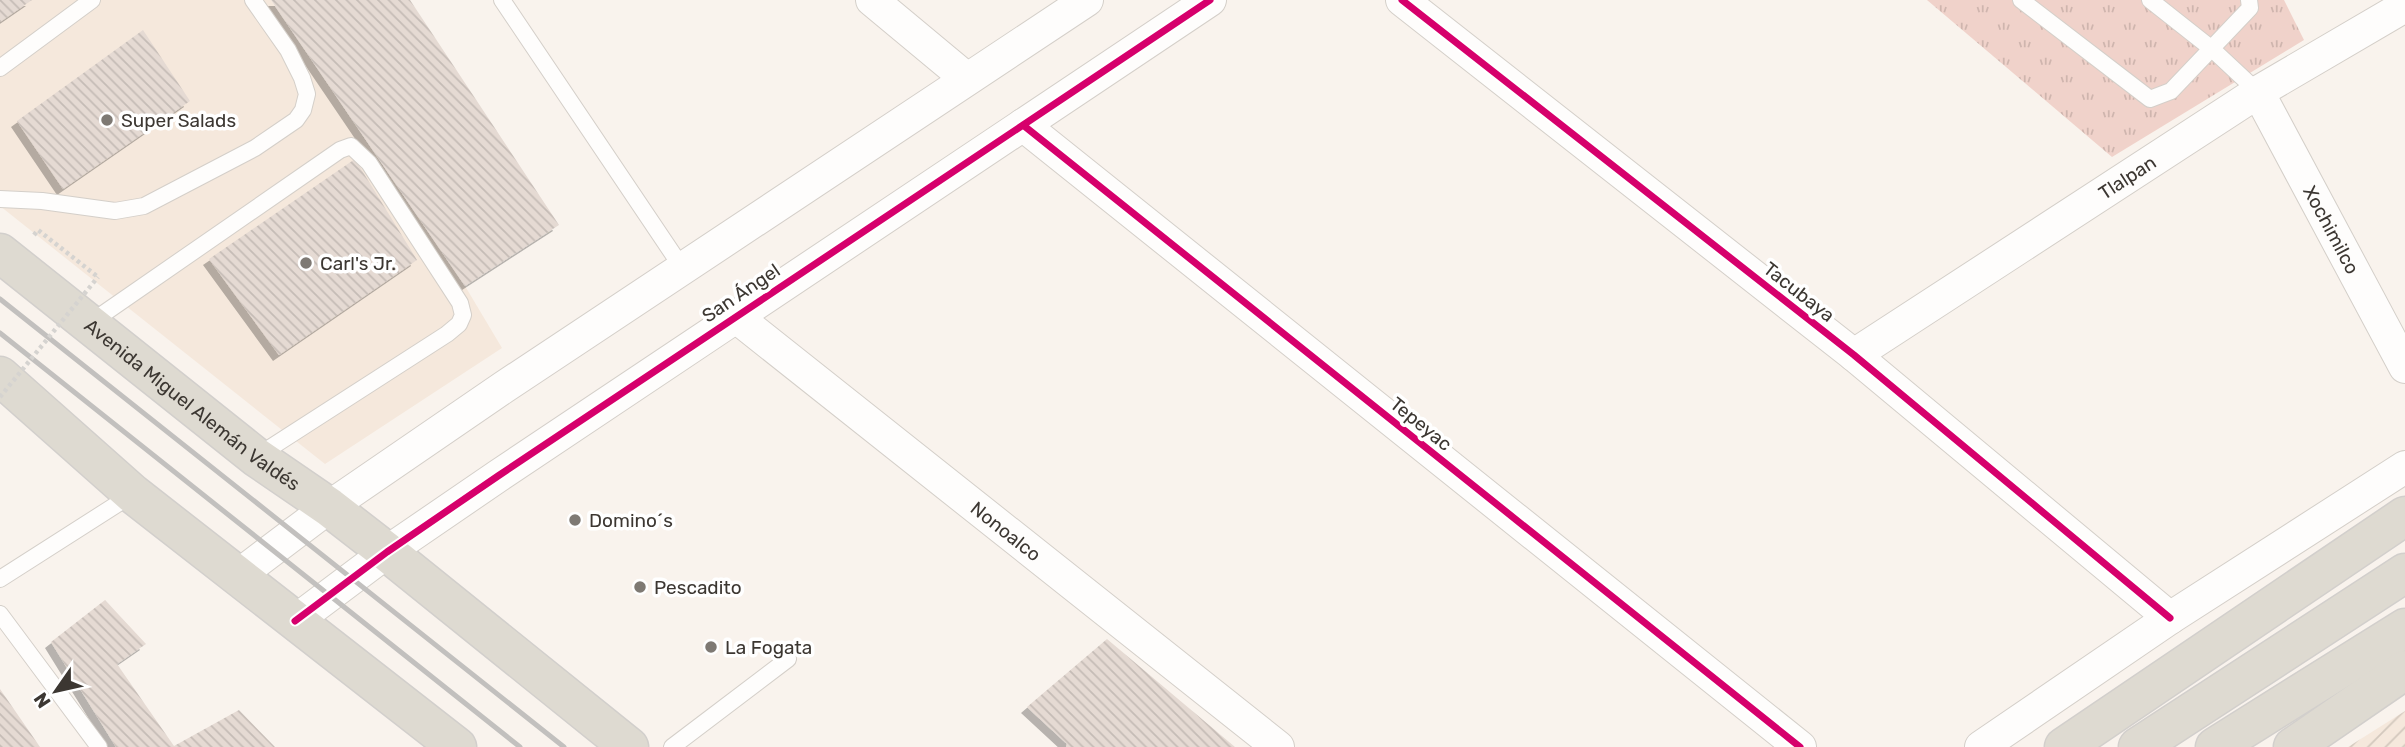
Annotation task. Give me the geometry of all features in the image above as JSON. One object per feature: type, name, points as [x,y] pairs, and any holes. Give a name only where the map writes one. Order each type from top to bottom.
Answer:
[{"type":"highway","name":"Avenida Miguel Alemán Valdés","points":[[0,253],[256,457],[329,507],[387,552],[629,747]]},
{"type":"highway","points":[[0,376],[133,494],[457,747]]},
{"type":"highway","points":[[2064,747],[2405,516]]},
{"type":"highway","points":[[2138,747],[2405,573]]},
{"type":"highway","points":[[2215,747],[2405,628]]},
{"type":"highway","points":[[2293,747],[2405,670]]},
{"type":"street","points":[[872,0],[967,79]]},
{"type":"street","points":[[239,575],[329,507],[504,387],[1087,0]]},
{"type":"street","name":"San Ángel","points":[[295,621],[387,552],[1210,0]]},
{"type":"street","name":"Tacubaya","points":[[1402,0],[1854,355],[2170,618]]},
{"type":"street","name":"Tlalpan","points":[[1854,355],[2258,92],[2405,6]]},
{"type":"street","name":"Xochimilco","points":[[2258,92],[2405,367]]},
{"type":"street","name":"Tepeyac","points":[[1023,125],[1800,747]]},
{"type":"street","name":"Nonoalco","points":[[736,316],[1278,747]]},
{"type":"street","points":[[1981,747],[2170,618],[2405,467]]},
{"type":"lane","points":[[0,68],[92,0]]},
{"type":"lane","points":[[0,200],[42,201],[115,211],[144,206],[255,148],[296,120],[303,110],[307,93],[288,50],[253,0]]},
{"type":"lane","points":[[502,0],[683,270]]},
{"type":"lane","points":[[2021,0],[2150,99],[2171,91],[2250,8],[2249,0]]},
{"type":"lane","points":[[2150,0],[2212,49],[2258,92]]},
{"type":"lane","points":[[90,323],[340,150],[351,146],[360,152],[460,303],[463,315],[459,324],[447,334],[256,457]]},
{"type":"lane","points":[[2,575],[133,494]]},
{"type":"lane","points":[[0,614],[99,747]]},
{"type":"lane","points":[[672,747],[788,659]]},
{"type":"path","points":[[0,397],[98,277]]},
{"type":"shaded area","points":[[0,0],[271,0],[465,286],[502,348],[325,464],[0,206]]},
{"type":"shaded area","points":[[2405,711],[2405,747],[2348,747]]},
{"type":"green space","points":[[1927,0],[2284,0],[2304,40],[2112,157]]},
{"type":"building","points":[[0,0],[32,0],[0,22]]},
{"type":"building","points":[[271,0],[410,0],[559,225],[465,286]]},
{"type":"building","points":[[143,30],[190,101],[63,189],[17,121]]},
{"type":"building","points":[[355,159],[417,260],[279,355],[209,259]]},
{"type":"building","points":[[105,600],[146,644],[117,664],[174,746],[239,710],[275,747],[116,747],[51,642]]},
{"type":"building","points":[[1107,639],[1235,747],[1066,747],[1067,744],[1027,707]]},
{"type":"building","points":[[0,689],[40,747],[0,747]]},
{"type":"railway","points":[[0,299],[564,747]]},
{"type":"railway","points":[[0,333],[520,747]]},
{"type":"cycle path","points":[[295,621],[387,552],[498,476],[1210,0]]},
{"type":"cycle path","points":[[1402,0],[1854,355],[2170,618]]},
{"type":"cycle path","points":[[1023,125],[1800,747]]},
{"type":"place","name":"Super Salads","points":[[107,120]]},
{"type":"place","name":"Carl's Jr.","points":[[306,263]]},
{"type":"place","name":"Domino´s","points":[[575,520]]},
{"type":"place","name":"Pescadito","points":[[640,587]]},
{"type":"place","name":"La Fogata","points":[[711,647]]}]
